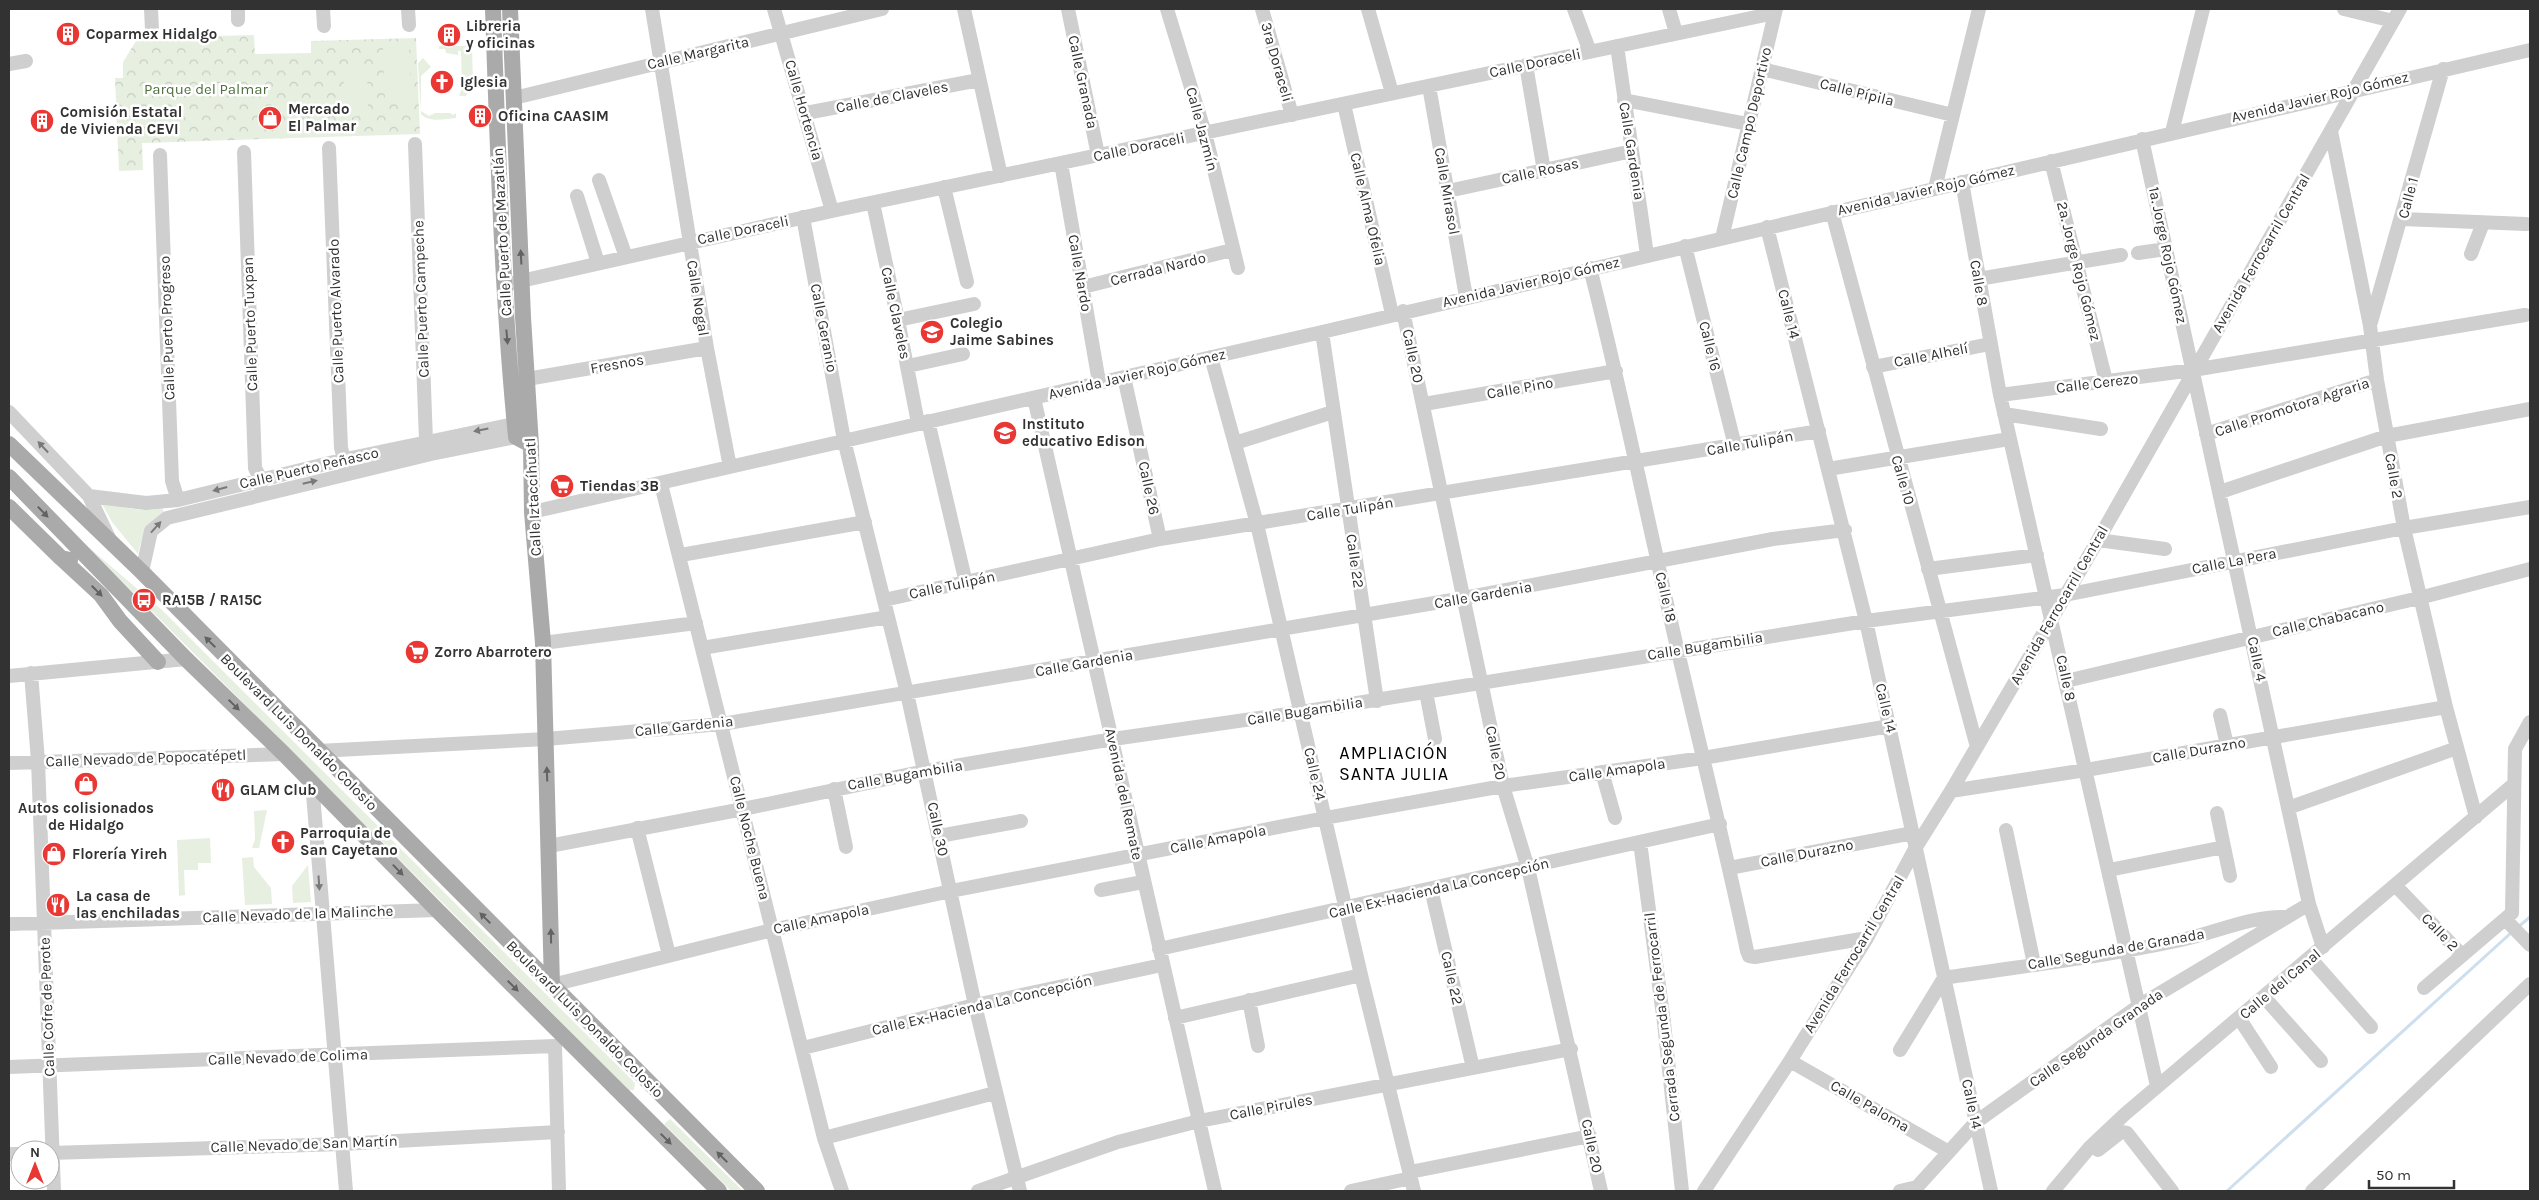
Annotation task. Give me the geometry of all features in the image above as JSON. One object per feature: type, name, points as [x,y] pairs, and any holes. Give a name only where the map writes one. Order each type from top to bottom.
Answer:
[{"type":"main road","name":"Calle Puerto de Mazatlán","points":[[493,9],[504,285],[524,432]]},
{"type":"main road","name":"Calle Iztaccíhuatl","points":[[510,9],[527,379],[524,432],[543,642],[552,985]]},
{"type":"main road","points":[[494,32],[511,31]]},
{"type":"main road","name":"Boulevard Luis Donaldo Colosio","points":[[9,444],[142,572],[757,1191]]},
{"type":"main road","name":"Boulevard Luis Donaldo Colosio","points":[[9,477],[186,660],[284,754],[437,910],[559,1041],[719,1191]]},
{"type":"main road","points":[[9,507],[101,595],[120,621],[158,662]]},
{"type":"main road","points":[[61,558],[96,566]]},
{"type":"street","points":[[152,9],[152,30]]},
{"type":"street","points":[[324,9],[324,26]]},
{"type":"street","points":[[408,9],[409,25]]},
{"type":"street","name":"Calle Nogal","points":[[652,9],[707,348],[730,467]]},
{"type":"street","name":"Calle Hortencia","points":[[774,9],[806,114],[832,211]]},
{"type":"street","name":"Calle Margarita","points":[[514,98],[882,9]]},
{"type":"street","points":[[964,9],[978,80],[1001,176]]},
{"type":"street","name":"Calle Granada","points":[[1068,9],[1098,155]]},
{"type":"street","name":"Calle Jazmín","points":[[1167,9],[1205,133],[1232,250],[1238,268]]},
{"type":"street","name":"3ra Doraceli","points":[[1262,9],[1292,115]]},
{"type":"street","points":[[1368,9],[1392,93]]},
{"type":"street","points":[[1574,9],[1590,52]]},
{"type":"street","points":[[1669,9],[1676,33]]},
{"type":"street","points":[[1935,188],[1979,9]]},
{"type":"street","points":[[2172,132],[2203,9]]},
{"type":"street","points":[[2344,9],[2393,21]]},
{"type":"street","name":"Avenida Ferrocarril Central","points":[[1704,1191],[1790,1061],[1867,938],[1916,848],[2098,540],[2400,9]]},
{"type":"street","name":"Calle Doraceli","points":[[504,285],[803,217],[1590,52],[1775,11]]},
{"type":"street","name":"Calle Campo Deportivo","points":[[1722,238],[1775,11]]},
{"type":"street","name":"Calle Gardenia","points":[[1617,46],[1647,255]]},
{"type":"street","name":"Avenida Javier Rojo Gómez","points":[[532,512],[1322,332],[2355,89],[2530,50]]},
{"type":"street","points":[[9,64],[26,62]]},
{"type":"street","points":[[1526,65],[1544,171]]},
{"type":"street","name":"Calle Pípila","points":[[1762,69],[1953,115]]},
{"type":"street","name":"Calle 1","points":[[2370,326],[2402,219],[2443,69]]},
{"type":"street","name":"Calle de Claveles","points":[[806,114],[978,80]]},
{"type":"street","name":"Calle Mirasol","points":[[1429,86],[1466,297]]},
{"type":"street","points":[[1624,100],[1748,124]]},
{"type":"street","name":"Calle Alma Ofelia","points":[[1344,104],[1398,313]]},
{"type":"street","name":"Calle 2","points":[[2331,131],[2370,326],[2377,380],[2404,528],[2419,598],[2456,748],[2476,817]]},
{"type":"street","name":"1a. Jorge Rojo Gómez","points":[[2142,139],[2193,370]]},
{"type":"street","name":"Calle Puerto Campeche","points":[[416,144],[429,447]]},
{"type":"street","name":"Calle Puerto Alvarado","points":[[329,148],[341,448],[346,459],[346,474]]},
{"type":"street","name":"Calle Rosas","points":[[1448,191],[1632,151]]},
{"type":"street","name":"Calle Puerto Tuxpan","points":[[244,152],[255,468],[260,478],[262,494]]},
{"type":"street","name":"Calle Puerto Progreso","points":[[160,155],[172,481],[178,500]]},
{"type":"street","name":"2a. Jorge Rojo Gómez","points":[[2051,161],[2106,382]]},
{"type":"street","name":"Calle Nardo","points":[[1061,163],[1099,382]]},
{"type":"street","points":[[598,180],[626,257]]},
{"type":"street","name":"Calle 8","points":[[1962,182],[1978,279],[2009,438],[2052,616],[2157,1086]]},
{"type":"street","points":[[944,188],[967,282]]},
{"type":"street","points":[[577,196],[598,263]]},
{"type":"street","name":"Calle Claveles","points":[[873,202],[908,366],[966,583]]},
{"type":"street","name":"Calle 10","points":[[1832,212],[1897,458],[1977,747]]},
{"type":"street","name":"Calle Geranio","points":[[803,217],[844,440]]},
{"type":"street","points":[[2402,219],[2526,224]]},
{"type":"street","points":[[2471,254],[2482,222]]},
{"type":"street","name":"Calle 14","points":[[1768,227],[1845,530],[1890,726],[1991,1191]]},
{"type":"street","name":"Calle 16","points":[[1685,246],[1734,446]]},
{"type":"street","points":[[2138,253],[2166,248]]},
{"type":"street","name":"Cerrada Nardo","points":[[1083,287],[1232,250]]},
{"type":"street","points":[[1978,279],[2121,255]]},
{"type":"street","name":"Calle 18","points":[[1590,268],[1616,371],[1678,651],[1720,824],[1749,956],[1755,957],[1867,938]]},
{"type":"street","points":[[898,320],[974,304]]},
{"type":"street","name":"Calle 20","points":[[1398,313],[1424,404],[1502,786],[1528,868],[1571,1049],[1601,1191]]},
{"type":"street","name":"Calle Cerezo","points":[[2000,395],[2193,370],[2372,342],[2525,315]]},
{"type":"street","name":"Calle 22","points":[[1322,332],[1377,700]]},
{"type":"street","name":"Calle Alhelí","points":[[1873,367],[1990,344]]},
{"type":"street","name":"Fresnos","points":[[527,379],[707,348]]},
{"type":"street","points":[[908,366],[963,354]]},
{"type":"street","name":"Calle 24","points":[[1211,357],[1257,524],[1361,975],[1412,1180]]},
{"type":"street","name":"Calle 4","points":[[2193,370],[2309,904],[2323,947]]},
{"type":"street","name":"Calle Pino","points":[[1424,404],[1616,371]]},
{"type":"street","name":"Calle 26","points":[[1124,377],[1160,539]]},
{"type":"street","name":"Calle Promotora Agraria","points":[[2206,434],[2377,380]]},
{"type":"street","name":"Avenida del Remate","points":[[1034,398],[1113,739],[1136,855],[1215,1191]]},
{"type":"street","points":[[2220,492],[2387,436],[2530,409]]},
{"type":"street","points":[[9,412],[89,496],[111,543]]},
{"type":"street","points":[[1235,442],[1333,412]]},
{"type":"street","points":[[2004,414],[2101,429]]},
{"type":"street","name":"Calle Tulipán","points":[[884,600],[1160,539],[1819,431]]},
{"type":"street","name":"Calle Puerto Peñasco","points":[[89,496],[146,503],[178,500],[260,478],[346,459],[524,432]]},
{"type":"street","points":[[1828,469],[2009,438]]},
{"type":"street","name":"Calle 30","points":[[844,440],[907,693],[975,1005],[1020,1191]]},
{"type":"street","name":"Calle Puerto Peñasco","points":[[142,572],[151,531],[158,523],[167,518],[346,474],[429,447]]},
{"type":"street","name":"Calle Noche Buena","points":[[661,484],[681,555],[702,648],[824,1138],[842,1191]]},
{"type":"street","name":"Calle La Pera","points":[[2065,595],[2404,528],[2530,507]]},
{"type":"street","points":[[681,555],[865,522]]},
{"type":"street","name":"Calle Gardenia","points":[[318,751],[546,739],[722,724],[1281,628],[1363,616],[1773,539],[1845,530]]},
{"type":"street","points":[[2098,540],[2165,549]]},
{"type":"street","points":[[1928,569],[2037,555]]},
{"type":"street","name":"Calle Chabacano","points":[[2066,681],[2419,598],[2530,569]]},
{"type":"street","name":"Calle Bugambilia","points":[[549,846],[743,809],[834,788],[1113,739],[1301,712],[1866,621],[2065,595]]},
{"type":"street","points":[[702,648],[888,617]]},
{"type":"street","points":[[543,642],[696,623]]},
{"type":"street","points":[[9,676],[186,660]]},
{"type":"street","name":"Calle Cofre de Perote","points":[[31,673],[38,761],[51,1140]]},
{"type":"street","points":[[1426,692],[1435,739]]},
{"type":"street","name":"Calle Durazno","points":[[1951,791],[2086,770],[2446,707]]},
{"type":"street","points":[[2220,715],[2227,745]]},
{"type":"street","points":[[2530,722],[2514,749],[2512,922],[2530,945]]},
{"type":"street","name":"Calle Amapola","points":[[552,985],[772,930],[951,891],[1325,818],[1502,786],[1703,758],[1890,726]]},
{"type":"street","points":[[2288,808],[2456,748]]},
{"type":"street","name":"Calle Nevado de Popocatépetl","points":[[9,763],[284,754]]},
{"type":"street","points":[[1602,772],[1615,818]]},
{"type":"street","points":[[312,782],[321,913],[346,1191]]},
{"type":"street","name":"Calle del Canal","points":[[2063,1191],[2090,1147],[2157,1086],[2514,784]]},
{"type":"street","points":[[834,788],[846,847]]},
{"type":"street","points":[[2217,813],[2230,876]]},
{"type":"street","points":[[939,836],[1020,821]]},
{"type":"street","name":"Calle Ex-Hacienda La Concepción","points":[[1159,949],[1720,824]]},
{"type":"street","points":[[637,828],[669,955]]},
{"type":"street","points":[[2006,830],[2034,964]]},
{"type":"street","name":"Calle Durazno","points":[[1729,868],[1913,833]]},
{"type":"street","name":"Cerrada Segunda de Ferrocarril","points":[[1640,842],[1664,1023],[1682,1191]]},
{"type":"street","points":[[2109,870],[2224,847]]},
{"type":"street","points":[[1101,890],[1143,882]]},
{"type":"street","name":"Calle 2","points":[[2395,885],[2461,954],[2512,922]]},
{"type":"street","name":"Calle 22","points":[[1431,889],[1473,1068]]},
{"type":"street","name":"Calle Segunda Granada","points":[[1900,1191],[1917,1187],[1976,1122],[2140,1005],[2309,904]]},
{"type":"street","name":"Calle Nevado de la Malinche","points":[[9,924],[437,910]]},
{"type":"street","name":"Calle Segunda de Granada","points":[[1944,978],[2127,950],[2182,940],[2269,916],[2285,917]]},
{"type":"street","points":[[2424,988],[2461,954]]},
{"type":"street","points":[[2310,958],[2371,1027]]},
{"type":"street","name":"Calle Ex-Hacienda La Concepción","points":[[803,1048],[975,1005],[1162,965]]},
{"type":"street","points":[[1175,1018],[1361,975]]},
{"type":"street","points":[[1900,1050],[1944,978]]},
{"type":"street","points":[[2312,1191],[2530,984]]},
{"type":"street","points":[[2264,997],[2321,1061]]},
{"type":"street","points":[[1249,1000],[1258,1046]]},
{"type":"street","points":[[2239,1018],[2271,1066]]},
{"type":"street","points":[[559,1041],[559,1191]]},
{"type":"street","name":"Calle Nevado de Colima","points":[[9,1067],[334,1056],[559,1041]]},
{"type":"street","name":"Calle Pirules","points":[[978,1191],[1118,1142],[1199,1121],[1571,1049]]},
{"type":"street","name":"Calle Paloma","points":[[1790,1061],[1950,1152]]},
{"type":"street","points":[[824,1138],[995,1093]]},
{"type":"street","name":"Calle Nevado de San Martín","points":[[60,1153],[342,1144],[558,1132]]},
{"type":"street","points":[[2063,1191],[2093,1155],[2124,1132],[2172,1191]]},
{"type":"street","points":[[1351,1191],[1412,1180],[1590,1136]]},
{"type":"green space","name":"Parque del Palmar","points":[[254,35],[255,54],[311,53],[311,41],[416,38],[420,134],[142,143],[143,170],[119,171],[115,78],[123,78],[123,62],[136,41],[173,41],[174,37]]},
{"type":"green space","points":[[439,46],[472,46],[473,84],[466,96],[459,96],[462,88],[461,51],[458,51],[458,55],[446,53],[445,49],[439,49]]},
{"type":"green space","points":[[409,47],[411,101],[385,102],[383,48]]},
{"type":"green space","points":[[423,58],[431,67],[421,76],[421,111],[429,116],[435,113],[450,113],[453,115],[456,113],[456,118],[428,119],[421,114],[418,63]]},
{"type":"green space","points":[[358,62],[367,66],[368,113],[353,117],[345,114],[343,67]]},
{"type":"green space","points":[[101,502],[139,510],[162,508],[164,512],[147,530],[138,554],[112,522]]},
{"type":"green space","points":[[86,545],[162,610],[635,1083],[634,1090],[629,1090]]},
{"type":"green space","points":[[267,810],[259,848],[252,848],[255,839],[254,811]]},
{"type":"green space","points":[[210,838],[211,863],[198,863],[198,870],[184,870],[185,895],[179,896],[177,840]]},
{"type":"green space","points":[[253,857],[254,867],[271,888],[272,904],[245,905],[242,858]]},
{"type":"green space","points":[[308,865],[311,902],[293,903],[292,886]]},
{"type":"green space","points":[[670,1119],[743,1191],[731,1191],[664,1124]]},
{"type":"waterway","points":[[2517,928],[2530,917]]},
{"type":"waterway","points":[[2227,1191],[2512,932]]},
{"type":"place","name":"Coparmex Hidalgo","points":[[68,34]]},
{"type":"place","name":"Libreria y oficinas","points":[[449,35]]},
{"type":"place","name":"Iglesia","points":[[442,82]]},
{"type":"place","name":"Oficina CAASIM","points":[[480,116]]},
{"type":"place","name":"Mercado El Palmar","points":[[270,118]]},
{"type":"place","name":"Comisión Estatal de Vivienda CEVI","points":[[42,121]]},
{"type":"place","name":"Colegio Jaime Sabines","points":[[932,332]]},
{"type":"place","name":"Instituto educativo Edison","points":[[1005,433]]},
{"type":"place","name":"Tiendas 3B","points":[[562,486]]},
{"type":"place","name":"RA15B / RA15C","points":[[144,600]]},
{"type":"place","name":"Zorro Abarrotero","points":[[417,652]]},
{"type":"place","name":"Autos colisionados de Hidalgo","points":[[86,784]]},
{"type":"place","name":"GLAM Club","points":[[223,790]]},
{"type":"place","name":"Parroquia de San Cayetano","points":[[283,842]]},
{"type":"place","name":"Florería Yireh","points":[[54,854]]},
{"type":"place","name":"La casa de las enchiladas","points":[[58,905]]},
{"type":"district","name":"AMPLIACIÓN SANTA JULIA","points":[[1394,763]]}]
